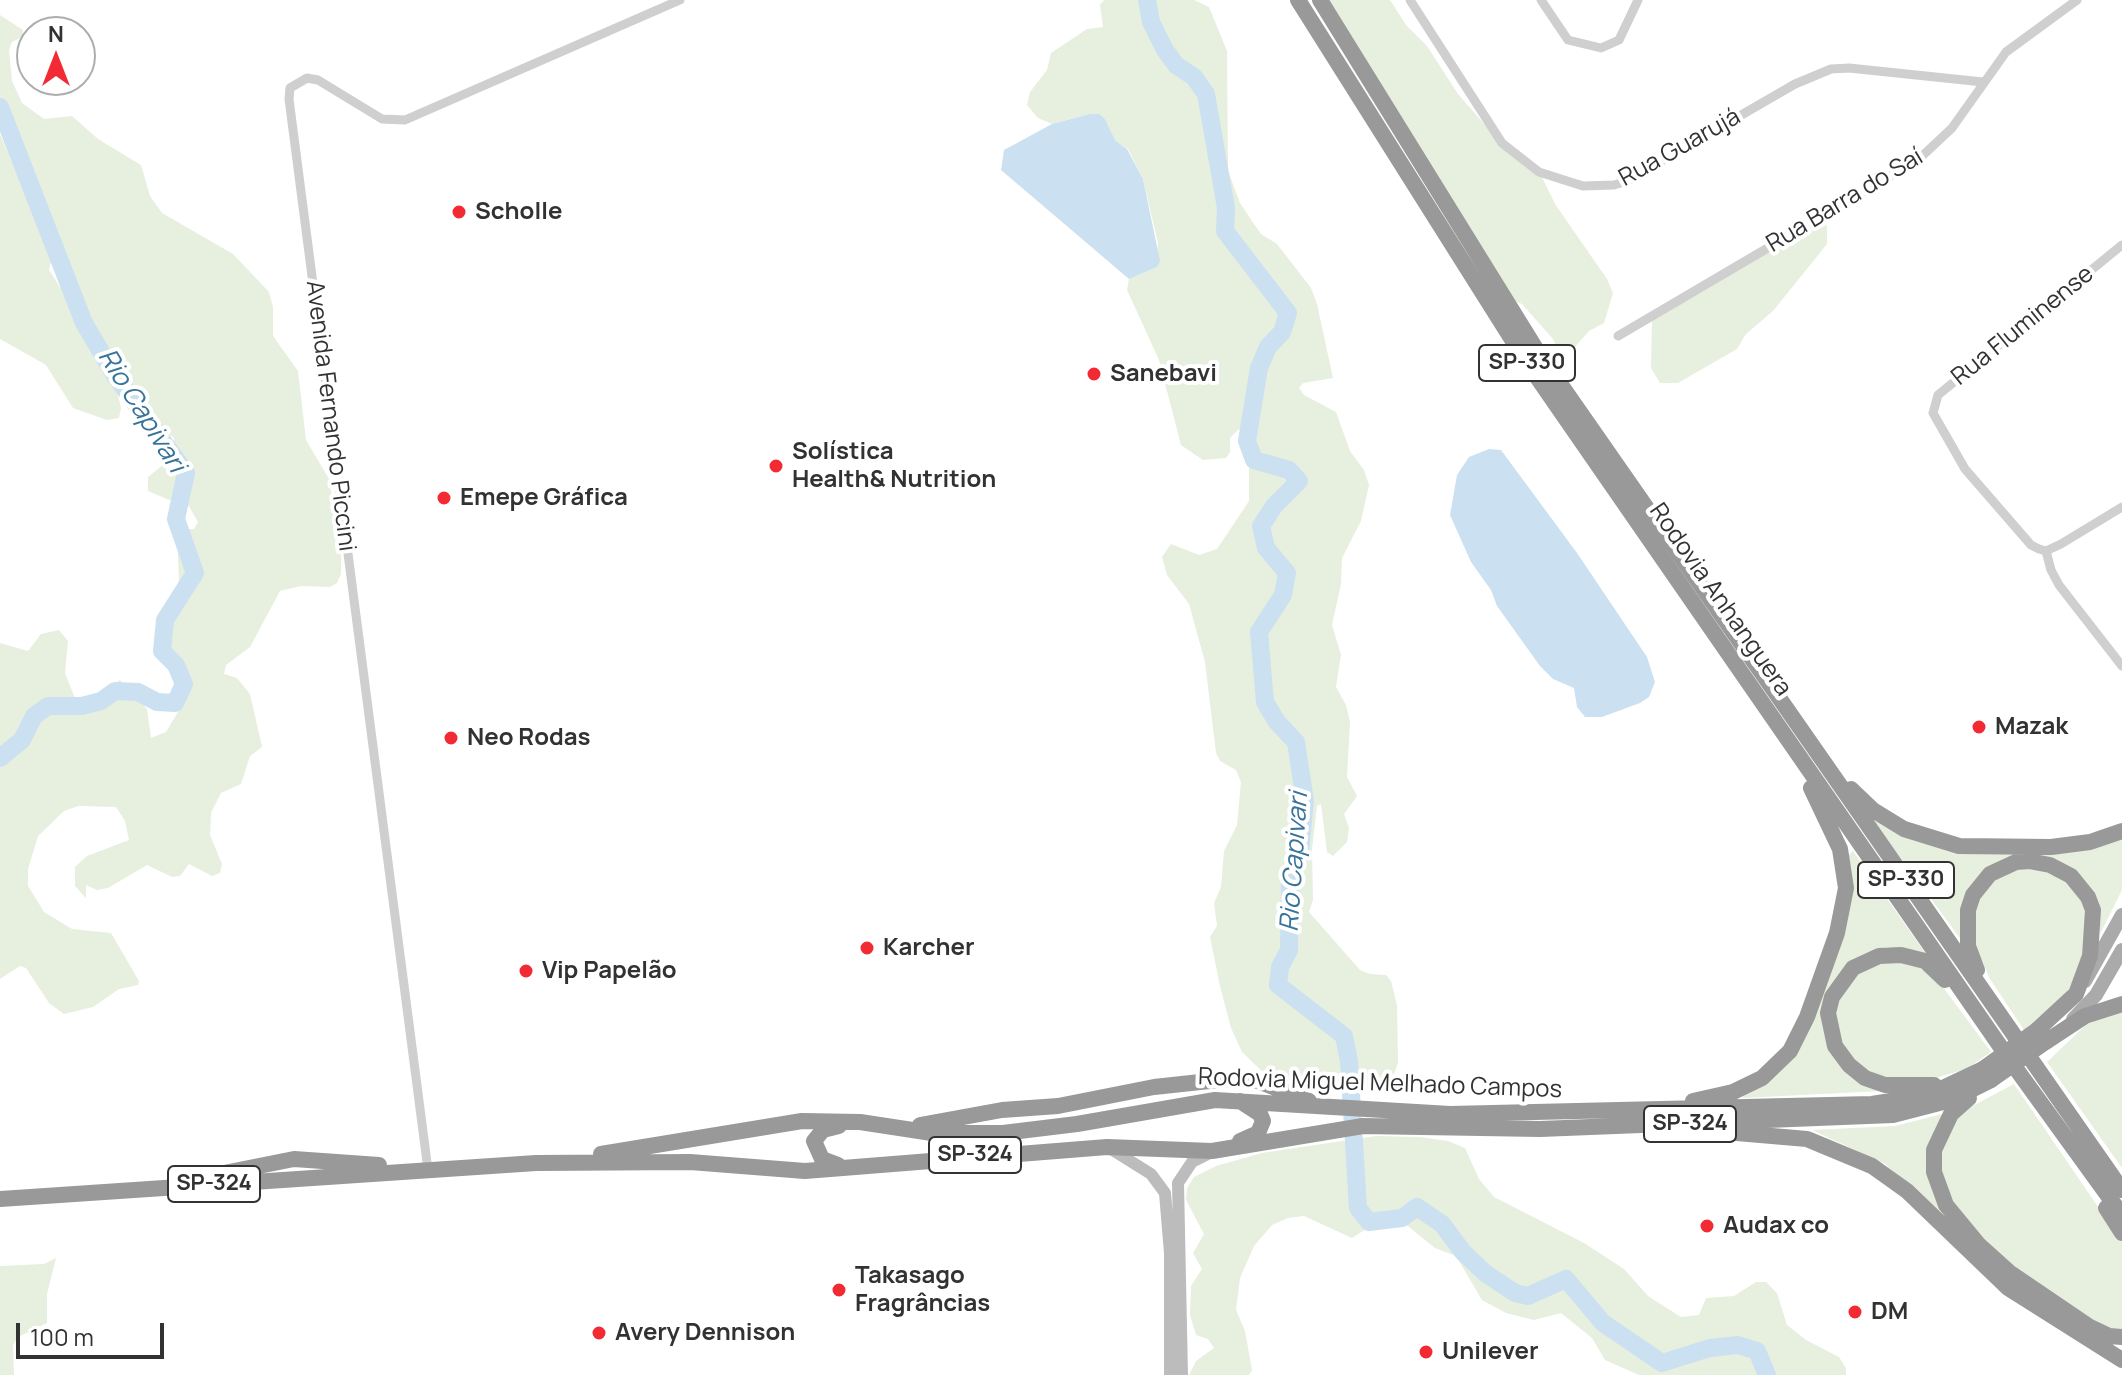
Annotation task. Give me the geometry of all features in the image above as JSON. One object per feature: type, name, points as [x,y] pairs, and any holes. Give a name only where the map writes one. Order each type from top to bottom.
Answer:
[{"type":"highway","name":"Rodovia Anhanguera","points":[[1298,0],[1523,357],[1985,1024],[2122,1215]]},
{"type":"highway","name":"Rodovia Anhanguera","points":[[1320,0],[1536,349],[2078,1122],[2122,1190]]},
{"type":"highway","points":[[1789,714],[1857,796],[1887,820],[1918,835],[1975,848],[2051,847],[2090,842],[2122,831]]},
{"type":"highway","points":[[1622,1119],[1724,1095],[1755,1083],[1790,1051],[1812,1004],[1841,919],[1845,870],[1831,826],[1771,717]]},
{"type":"highway","points":[[1996,1007],[1968,946],[1968,910],[1973,895],[1990,874],[2016,862],[2041,862],[2062,870],[2088,897],[2094,935],[2077,993],[2049,1034]]},
{"type":"highway","points":[[1959,1082],[1905,1087],[1865,1078],[1849,1065],[1835,1046],[1828,1013],[1832,997],[1853,968],[1868,959],[1901,955],[1934,968],[1985,1024]]},
{"type":"highway","points":[[2122,1004],[2085,1016],[2049,1034],[1984,1079],[1951,1114],[1936,1141],[1934,1172],[1946,1205],[1979,1245],[2009,1272],[2090,1327],[2109,1336],[2122,1337]]},
{"type":"highway","points":[[899,1129],[1002,1110],[1058,1106],[1154,1087],[1228,1079],[1258,1081],[1320,1104]]},
{"type":"highway","name":"Rodovia Miguel Melhado Campos","points":[[536,1163],[777,1123],[860,1122],[899,1129],[1003,1133],[1077,1124],[1188,1102],[1238,1100],[1450,1114],[1622,1119],[1893,1115],[1924,1109],[1984,1079]]},
{"type":"highway","name":"Rodovia Miguel Melhado Campos","points":[[0,1199],[536,1163],[690,1162],[805,1171],[1107,1147],[1212,1151],[1327,1130],[1383,1126],[1480,1131],[1902,1101],[1959,1082],[1984,1079]]},
{"type":"highway","points":[[1212,1151],[1254,1136],[1260,1130],[1260,1114],[1238,1100]]},
{"type":"highway","points":[[1622,1119],[1783,1135],[1848,1154],[1907,1191],[2008,1288],[2122,1360]]},
{"type":"highway","points":[[844,1167],[822,1159],[815,1147],[816,1136],[823,1130],[860,1122]]},
{"type":"highway","points":[[2078,1122],[2122,1179]]},
{"type":"highway","points":[[2081,1161],[2091,1185],[2122,1233]]},
{"type":"main road","points":[[2077,993],[2122,915]]},
{"type":"main road","points":[[2049,1034],[2096,995],[2122,950]]},
{"type":"street","name":"Avenida Fernando Piccini","points":[[428,1170],[290,88],[307,78],[318,80],[382,119],[405,120],[680,0]]},
{"type":"street","name":"Rua Guarujá","points":[[1410,0],[1502,143],[1539,172],[1583,186],[1614,185],[1627,181],[1795,84],[1831,69],[1849,68],[1983,82]]},
{"type":"street","points":[[1541,0],[1568,40],[1601,48],[1619,40],[1638,0]]},
{"type":"street","name":"Rua Barra do Saí","points":[[1618,336],[1919,159],[1952,128],[2006,52],[2077,0]]},
{"type":"street","name":"Rua Fluminense","points":[[2046,551],[2031,545],[1965,469],[1933,413],[1938,395],[2122,245]]},
{"type":"street","points":[[2122,507],[2046,551],[2059,585],[2122,666]]},
{"type":"street","points":[[1107,1147],[1151,1174],[1165,1193],[1170,1253],[1170,1375]]},
{"type":"street","points":[[1182,1375],[1178,1183],[1192,1162],[1212,1151]]},
{"type":"green space","points":[[1104,0],[1194,0],[1209,7],[1227,51],[1228,171],[1240,203],[1252,221],[1261,234],[1277,244],[1311,288],[1317,304],[1333,378],[1303,383],[1299,388],[1304,395],[1336,412],[1350,451],[1364,470],[1369,485],[1361,521],[1342,558],[1341,584],[1332,625],[1341,655],[1336,687],[1346,705],[1350,722],[1347,777],[1357,796],[1344,814],[1349,828],[1347,842],[1333,856],[1327,852],[1321,804],[1317,806],[1312,849],[1313,900],[1309,912],[1360,970],[1386,975],[1391,981],[1397,1005],[1398,1063],[1394,1074],[1371,1089],[1359,1084],[1352,1063],[1348,1079],[1334,1092],[1300,1092],[1272,1081],[1242,1052],[1231,1028],[1220,986],[1210,937],[1217,926],[1214,903],[1221,887],[1224,851],[1237,825],[1241,782],[1236,770],[1220,761],[1216,753],[1205,662],[1189,604],[1167,575],[1162,557],[1171,544],[1199,555],[1217,549],[1249,501],[1249,456],[1239,429],[1230,438],[1230,452],[1226,458],[1203,460],[1181,445],[1159,360],[1127,290],[1129,279],[1157,267],[1158,243],[1143,179],[1128,149],[1115,140],[1105,119],[1090,114],[1052,124],[1038,118],[1027,105],[1030,92],[1047,70],[1051,53],[1087,29],[1103,27],[1100,5]]},
{"type":"green space","points":[[1312,0],[1390,0],[1406,25],[1427,46],[1458,94],[1500,142],[1541,175],[1555,204],[1607,279],[1613,293],[1604,323],[1589,331],[1565,358],[1561,358],[1553,339],[1522,304],[1515,301]]},
{"type":"green space","points":[[0,15],[16,25],[16,40],[9,50],[12,81],[16,96],[22,103],[44,119],[72,116],[98,139],[141,165],[150,196],[162,213],[233,254],[269,292],[273,307],[273,336],[298,371],[306,440],[329,479],[341,550],[341,574],[337,583],[330,587],[301,586],[280,591],[250,647],[226,665],[224,674],[237,678],[250,694],[262,747],[250,756],[241,784],[221,793],[211,813],[210,835],[222,864],[220,873],[212,876],[189,864],[180,876],[172,877],[147,865],[108,888],[97,890],[86,885],[86,898],[75,886],[75,867],[87,856],[129,840],[125,821],[116,807],[78,806],[64,811],[38,836],[28,869],[28,886],[44,912],[72,929],[111,933],[139,981],[138,985],[119,989],[93,1007],[64,1014],[49,1003],[26,968],[20,966],[0,979],[0,643],[28,651],[41,634],[59,630],[68,641],[65,673],[76,701],[88,700],[120,680],[147,709],[151,738],[166,732],[185,700],[187,686],[162,650],[157,626],[179,581],[177,529],[194,529],[198,522],[184,498],[169,500],[148,491],[148,477],[175,455],[174,438],[139,410],[113,375],[121,408],[119,418],[107,420],[73,408],[46,365],[0,339],[0,134],[52,258],[49,270],[69,301],[37,196],[0,112]]},
{"type":"green space","points":[[1815,214],[1827,226],[1827,244],[1773,311],[1746,334],[1737,349],[1678,383],[1660,383],[1651,368],[1652,316]]},
{"type":"green space","points":[[1873,820],[1926,843],[2122,837],[2122,890],[2100,934],[2100,917],[2061,863],[1989,867],[1962,941]]},
{"type":"green space","points":[[1853,851],[1929,958],[1887,947],[1851,962],[1824,1025],[1882,1091],[1742,1098],[1810,1024],[1849,855]]},
{"type":"green space","points":[[2036,868],[2060,876],[2079,892],[2088,913],[2088,939],[2074,982],[2064,996],[2024,1030],[1990,979],[1979,954],[1973,937],[1975,906],[1989,884],[2011,870]]},
{"type":"green space","points":[[1883,960],[1915,964],[1937,979],[1991,1052],[1966,1069],[1925,1081],[1887,1079],[1862,1069],[1844,1049],[1835,1025],[1837,1000],[1851,977]]},
{"type":"green space","points":[[2122,1009],[2122,1168],[2047,1062],[2091,1020]]},
{"type":"green space","points":[[2014,1084],[2122,1242],[2122,1331],[2097,1325],[1998,1255],[1951,1202],[1938,1158],[1945,1133],[1963,1111]]},
{"type":"green space","points":[[1946,1113],[1930,1160],[1982,1253],[1885,1164],[1812,1130],[1895,1126]]},
{"type":"green space","points":[[1376,1136],[1420,1137],[1448,1141],[1465,1148],[1479,1179],[1494,1197],[1584,1243],[1624,1269],[1648,1296],[1681,1317],[1699,1315],[1706,1298],[1734,1296],[1756,1282],[1766,1282],[1777,1293],[1787,1325],[1806,1340],[1839,1357],[1846,1368],[1846,1375],[1639,1375],[1605,1360],[1592,1338],[1561,1313],[1534,1320],[1506,1313],[1482,1300],[1456,1256],[1435,1248],[1404,1223],[1374,1224],[1352,1238],[1304,1216],[1288,1218],[1272,1225],[1254,1246],[1240,1278],[1236,1310],[1245,1331],[1252,1370],[1249,1375],[1189,1375],[1196,1361],[1214,1348],[1208,1339],[1196,1335],[1190,1315],[1191,1286],[1202,1269],[1193,1253],[1204,1234],[1186,1200],[1187,1188],[1194,1177],[1216,1166],[1262,1153]]},
{"type":"green space","points":[[56,1258],[47,1294],[47,1323],[18,1337],[13,1345],[14,1375],[0,1375],[0,1266],[44,1264]]},
{"type":"water","points":[[1099,114],[1105,119],[1115,140],[1127,149],[1143,179],[1160,261],[1157,267],[1129,279],[1001,170],[1004,150],[1052,124]]},
{"type":"water","points":[[1489,449],[1501,450],[1577,553],[1647,657],[1655,682],[1649,697],[1640,703],[1602,717],[1585,717],[1577,707],[1574,688],[1553,679],[1540,666],[1497,606],[1491,590],[1471,562],[1450,515],[1457,475],[1469,457]]},
{"type":"waterway","name":"Rio Capivari","points":[[1147,0],[1151,22],[1165,50],[1176,65],[1194,77],[1206,94],[1226,208],[1225,231],[1288,313],[1282,332],[1268,347],[1259,368],[1247,441],[1254,460],[1289,470],[1299,481],[1274,506],[1261,526],[1266,548],[1287,573],[1283,595],[1259,632],[1265,702],[1277,722],[1296,742],[1305,801],[1300,853],[1290,878],[1289,950],[1280,967],[1278,985],[1344,1036],[1349,1061],[1358,1208],[1369,1222],[1402,1218],[1417,1207],[1442,1224],[1463,1252],[1485,1273],[1515,1293],[1528,1296],[1566,1279],[1603,1323],[1662,1363],[1710,1348],[1738,1345],[1757,1351],[1767,1375]]},
{"type":"waterway","name":"Rio Capivari","points":[[0,107],[84,323],[116,377],[186,473],[176,519],[195,573],[165,620],[162,651],[176,665],[184,684],[175,703],[157,702],[138,692],[115,691],[101,701],[82,706],[48,706],[34,716],[22,740],[0,758]]},
{"type":"place","name":"Scholle","points":[[459,212]]},
{"type":"place","name":"Sanebavi","points":[[1094,374]]},
{"type":"place","name":"Solística Health& Nutrition","points":[[776,466]]},
{"type":"place","name":"Emepe Gráfica","points":[[444,498]]},
{"type":"place","name":"Mazak","points":[[1979,727]]},
{"type":"place","name":"Neo Rodas","points":[[451,738]]},
{"type":"place","name":"Karcher","points":[[867,948]]},
{"type":"place","name":"Vip Papelão","points":[[526,971]]},
{"type":"place","name":"Audax co","points":[[1707,1226]]},
{"type":"place","name":"Takasago Fragrâncias","points":[[839,1290]]},
{"type":"place","name":"DM","points":[[1855,1312]]},
{"type":"place","name":"Avery Dennison","points":[[599,1333]]},
{"type":"place","name":"Unilever","points":[[1426,1352]]}]
